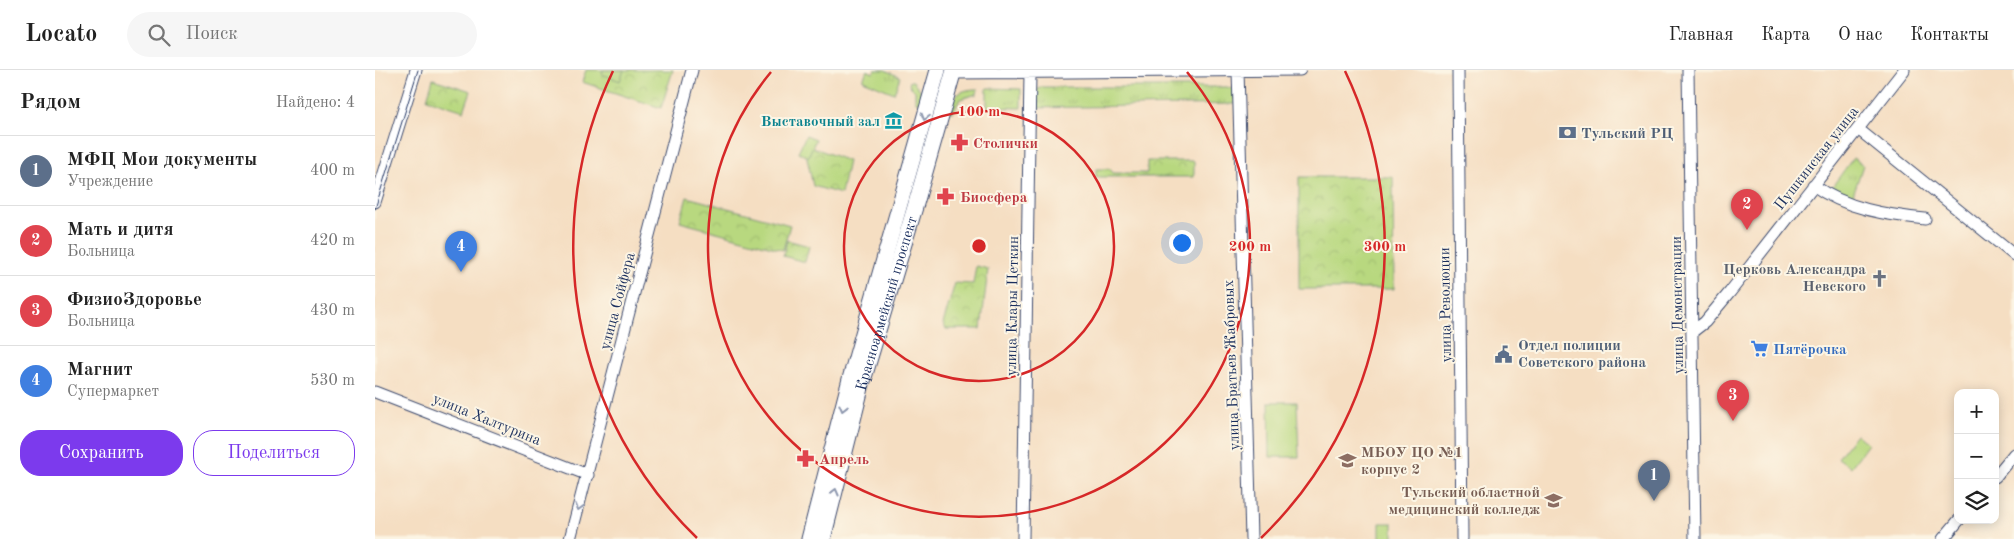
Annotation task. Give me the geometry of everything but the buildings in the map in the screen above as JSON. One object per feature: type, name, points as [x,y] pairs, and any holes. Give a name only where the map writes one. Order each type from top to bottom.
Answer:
[{"type":"main road","name":"Красноармейский проспект","points":[[809,539],[850,379],[944,71]]},
{"type":"main road","name":"Красноармейский проспект","points":[[823,539],[944,71]]},
{"type":"street","points":[[375,202],[416,70]]},
{"type":"street","name":"улица Сойфера","points":[[571,539],[692,70]]},
{"type":"street","name":"улица Братьев Жабровых","points":[[1238,70],[1251,539]]},
{"type":"street","points":[[944,71],[1030,73],[1300,70]]},
{"type":"street","name":"улица Революции","points":[[1458,70],[1462,539]]},
{"type":"street","name":"улица Демонстрации","points":[[1688,70],[1695,539]]},
{"type":"street","name":"Пушкинская улица","points":[[1692,332],[1705,322],[1731,292],[1903,70]]},
{"type":"street","name":"улица Клары Цеткин","points":[[1023,539],[1030,73]]},
{"type":"street","points":[[1858,129],[2014,255]]},
{"type":"street","points":[[1813,185],[1823,192],[1855,206],[1889,215],[1925,219]]},
{"type":"street","name":"улица Халтурина","points":[[375,392],[588,475]]},
{"type":"street","points":[[1999,472],[2014,454]]},
{"type":"street","points":[[1943,539],[1956,524]]},
{"type":"green space","points":[[586,70],[673,70],[661,108],[582,82]]},
{"type":"green space","points":[[603,70],[624,70],[620,81],[602,74]]},
{"type":"green space","points":[[867,70],[873,73],[875,70],[885,70],[900,77],[894,93],[863,80]]},
{"type":"green space","points":[[433,79],[471,91],[464,111],[427,99]]},
{"type":"green space","points":[[910,81],[913,81],[921,91],[921,105],[915,101],[915,91],[909,85]]},
{"type":"green space","points":[[1042,87],[1227,87],[1233,89],[1235,104],[1032,108],[1035,91]]},
{"type":"green space","points":[[987,88],[1021,89],[1021,108],[987,107]]},
{"type":"green space","points":[[978,89],[977,94],[960,99],[954,112],[948,112],[952,101],[958,94],[966,90]]},
{"type":"green space","points":[[806,135],[816,139],[808,157],[798,152]]},
{"type":"green space","points":[[812,147],[848,161],[841,194],[813,186],[807,158]]},
{"type":"green space","points":[[1853,158],[1863,165],[1851,201],[1829,191]]},
{"type":"green space","points":[[1147,161],[1194,161],[1194,177],[1096,177],[1096,169],[1111,169],[1112,173],[1147,173]]},
{"type":"green space","points":[[1299,177],[1393,177],[1394,289],[1299,289]]},
{"type":"green space","points":[[687,197],[790,225],[783,250],[680,222]]},
{"type":"green space","points":[[787,240],[809,246],[805,262],[783,256]]},
{"type":"green space","points":[[976,266],[988,269],[981,329],[946,329],[943,324],[955,283],[973,284]]},
{"type":"green space","points":[[1269,402],[1297,402],[1299,457],[1270,457]]},
{"type":"green space","points":[[1856,434],[1868,444],[1851,467],[1838,458]]},
{"type":"green space","points":[[1380,523],[1393,523],[1393,539],[1380,539]]},
{"type":"tram line","points":[[375,209],[418,70]]},
{"type":"place","name":"Выставочный зал","points":[[894,121]]},
{"type":"place","name":"Тульский РЦ","points":[[1567,133]]},
{"type":"place","name":"Столички","points":[[959,143]]},
{"type":"place","name":"Биосфера","points":[[946,197]]},
{"type":"place","name":"Мать и дитя","points":[[1747,230]]},
{"type":"place","name":"Магнит","points":[[461,272]]},
{"type":"place","name":"Церковь Александра Невского","points":[[1880,278]]},
{"type":"place","name":"Пятёрочка","points":[[1759,349]]},
{"type":"place","name":"Отдел полиции Советского района","points":[[1504,354]]},
{"type":"place","name":"ФизиоЗдоровье","points":[[1733,421]]},
{"type":"place","name":"Апрель","points":[[805,459]]},
{"type":"place","name":"МБОУ ЦО №1 корпус 2","points":[[1347,461]]},
{"type":"place","name":"Тульский областной медицинский колледж","points":[[1554,501]]},
{"type":"place","name":"МФЦ Мои документы","points":[[1654,501]]}]
